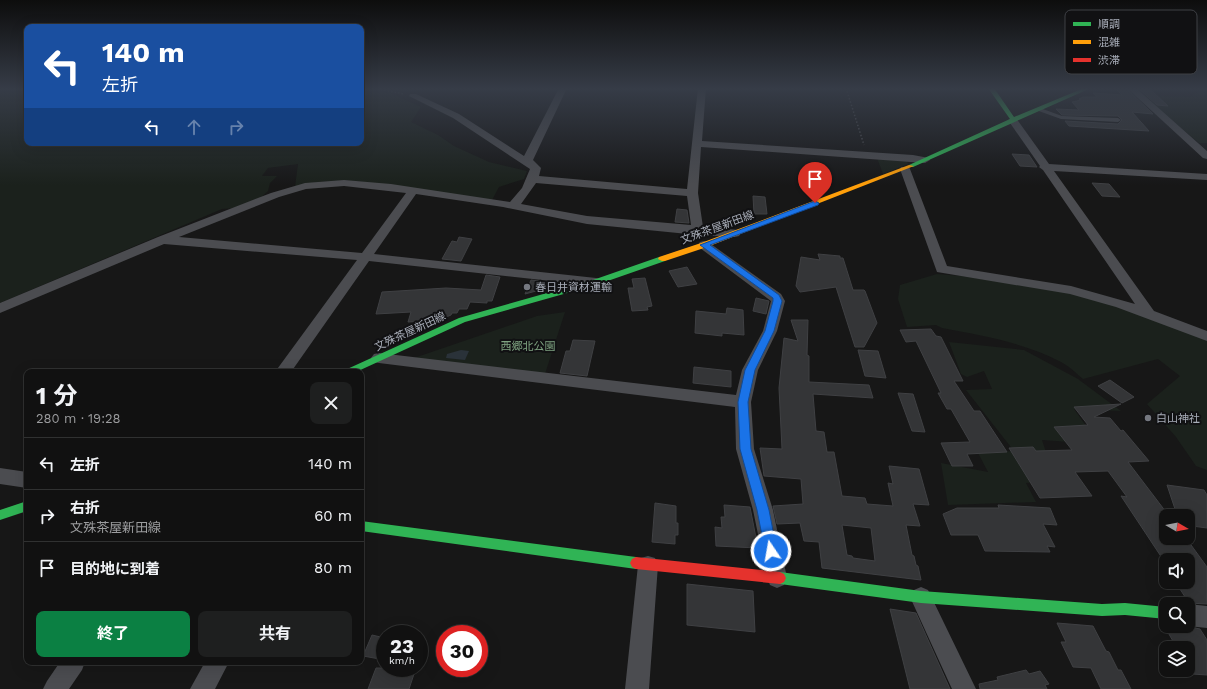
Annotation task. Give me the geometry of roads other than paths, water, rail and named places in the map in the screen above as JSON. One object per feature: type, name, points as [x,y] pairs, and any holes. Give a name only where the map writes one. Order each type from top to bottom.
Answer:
[{"type":"main road","name":"文殊茶屋新田線","points":[[735,233],[905,169],[1013,120]]},
{"type":"main road","name":"文殊茶屋新田線","points":[[355,369],[462,320],[596,282],[701,238]]},
{"type":"main road","points":[[0,515],[24,507]]},
{"type":"main road","points":[[364,526],[648,565],[777,578],[921,597],[1102,610],[1125,609],[1159,612]]},
{"type":"street","points":[[462,120],[536,168],[528,189],[512,206]]},
{"type":"street","points":[[527,161],[547,120]]},
{"type":"street","points":[[699,120],[692,193],[701,238],[776,297],[778,301],[770,331],[750,370],[743,402],[745,449],[763,510],[777,578]]},
{"type":"street","points":[[1013,120],[1044,167],[1149,314]]},
{"type":"street","points":[[1167,120],[1207,156]]},
{"type":"street","points":[[696,144],[925,160]]},
{"type":"street","points":[[1044,167],[1207,177]]},
{"type":"street","points":[[905,169],[942,268],[1071,290],[1121,304],[1207,336]]},
{"type":"street","points":[[533,179],[692,193]]},
{"type":"street","points":[[0,308],[162,240],[275,195],[305,186],[344,183],[391,187],[701,238],[735,233]]},
{"type":"street","points":[[285,369],[413,190]]},
{"type":"street","points":[[162,240],[365,258],[596,282]]},
{"type":"street","points":[[379,358],[518,371],[743,402]]},
{"type":"street","points":[[0,476],[24,480]]},
{"type":"street","points":[[637,689],[648,565]]},
{"type":"street","points":[[921,597],[964,689]]},
{"type":"street","points":[[1195,616],[1207,617]]},
{"type":"street","points":[[55,689],[72,665]]},
{"type":"street","points":[[202,689],[216,665]]},
{"type":"place","name":"春日井資材運輸","points":[[527,287]]},
{"type":"place","name":"白山神社","points":[[1148,418]]},
{"type":"park label","name":"西郷北公園","points":[[528,346]]}]
